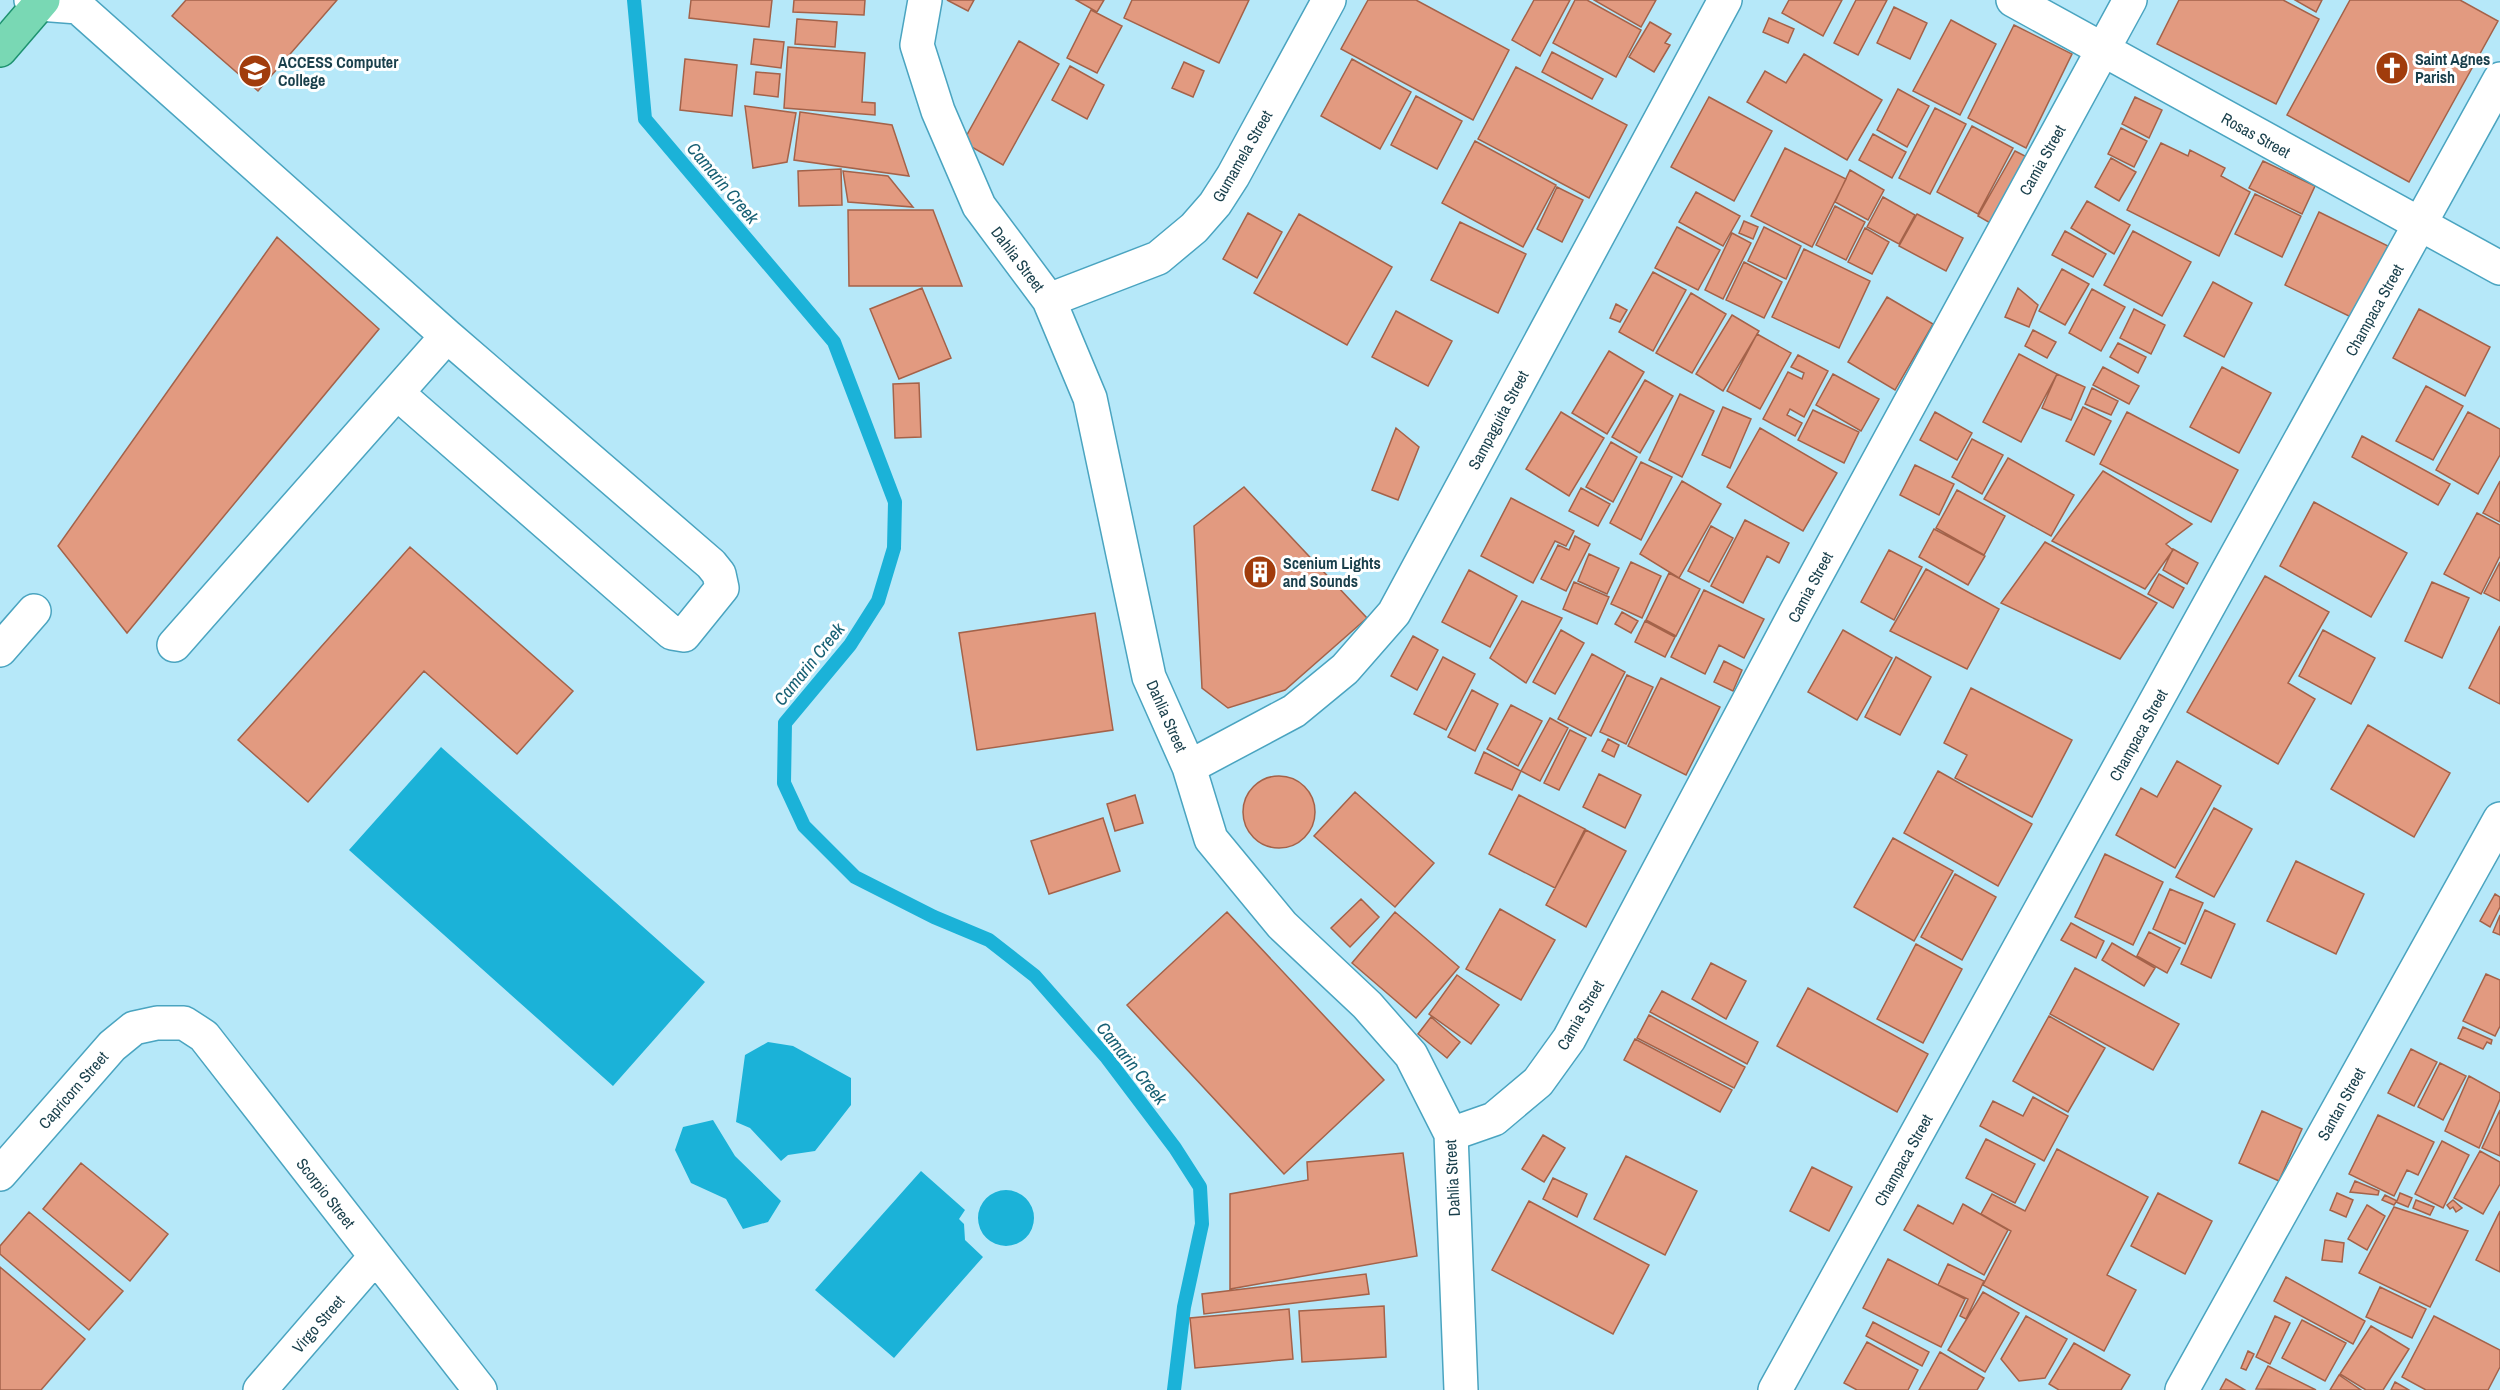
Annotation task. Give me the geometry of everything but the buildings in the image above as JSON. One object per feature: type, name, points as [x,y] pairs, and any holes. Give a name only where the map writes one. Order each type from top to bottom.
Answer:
[{"type":"main road","points":[[0,50],[38,1]]},
{"type":"street","name":"Dahlia Street","points":[[926,0],[917,45],[938,111],[979,206],[1049,300],[1090,398],[1149,677],[1189,768],[1211,839],[1282,925],[1367,1005],[1411,1055],[1451,1134],[1461,1390]]},
{"type":"street","name":"Gumamela Street","points":[[1049,300],[1158,258],[1194,228],[1215,204],[1233,177],[1329,0]]},
{"type":"street","name":"Sampaguita Street","points":[[1189,768],[1294,711],[1345,669],[1394,613],[1725,0]]},
{"type":"street","name":"Rosas Street","points":[[2013,0],[2500,268]]},
{"type":"street","name":"Camia Street","points":[[1451,1134],[1494,1119],[1538,1082],[1569,1039],[1796,612],[2130,0]]},
{"type":"street","points":[[38,1],[78,7],[447,336],[711,564],[719,574],[722,588],[684,635],[672,633],[397,393]]},
{"type":"street","name":"Champaca Street","points":[[1775,1390],[2500,79]]},
{"type":"street","points":[[174,645],[447,336]]},
{"type":"street","points":[[0,650],[34,611]]},
{"type":"street","name":"Santan Street","points":[[2182,1390],[2500,819]]},
{"type":"street","name":"Capricorn Street","points":[[0,1174],[112,1046],[135,1028],[157,1023]]},
{"type":"street","name":"Scorpio Street","points":[[157,1023],[184,1023],[204,1036],[480,1390]]},
{"type":"street","name":"Virgo Street","points":[[260,1390],[375,1257]]},
{"type":"water","points":[[441,747],[705,982],[613,1086],[349,850]]},
{"type":"water","points":[[768,1042],[793,1046],[851,1078],[851,1105],[815,1151],[788,1155],[781,1161],[750,1128],[736,1122],[745,1055]]},
{"type":"water","points":[[713,1120],[735,1156],[781,1201],[768,1222],[743,1229],[726,1199],[691,1183],[675,1150],[683,1127]]},
{"type":"water","points":[[921,1171],[965,1210],[959,1219],[964,1224],[965,1240],[983,1257],[894,1358],[815,1290]]},
{"type":"water","points":[[1006,1190],[1017,1192],[1026,1198],[1032,1207],[1034,1218],[1032,1229],[1026,1238],[1017,1244],[1006,1246],[995,1244],[986,1238],[980,1229],[978,1218],[980,1207],[986,1198],[995,1192]]},
{"type":"waterway","name":"Camarin Creek","points":[[634,0],[645,119],[834,342],[895,502],[894,548],[878,601],[850,645],[785,723],[784,783],[804,826],[855,877],[934,917],[989,940],[1035,976],[1107,1058],[1175,1148],[1200,1187],[1202,1224],[1184,1307],[1174,1390]]},
{"type":"place","name":"Saint Agnes Parish","points":[[2392,68]]},
{"type":"place","name":"ACCESS Computer College","points":[[255,71]]},
{"type":"place","name":"Scenium Lights and Sounds","points":[[1260,572]]}]
